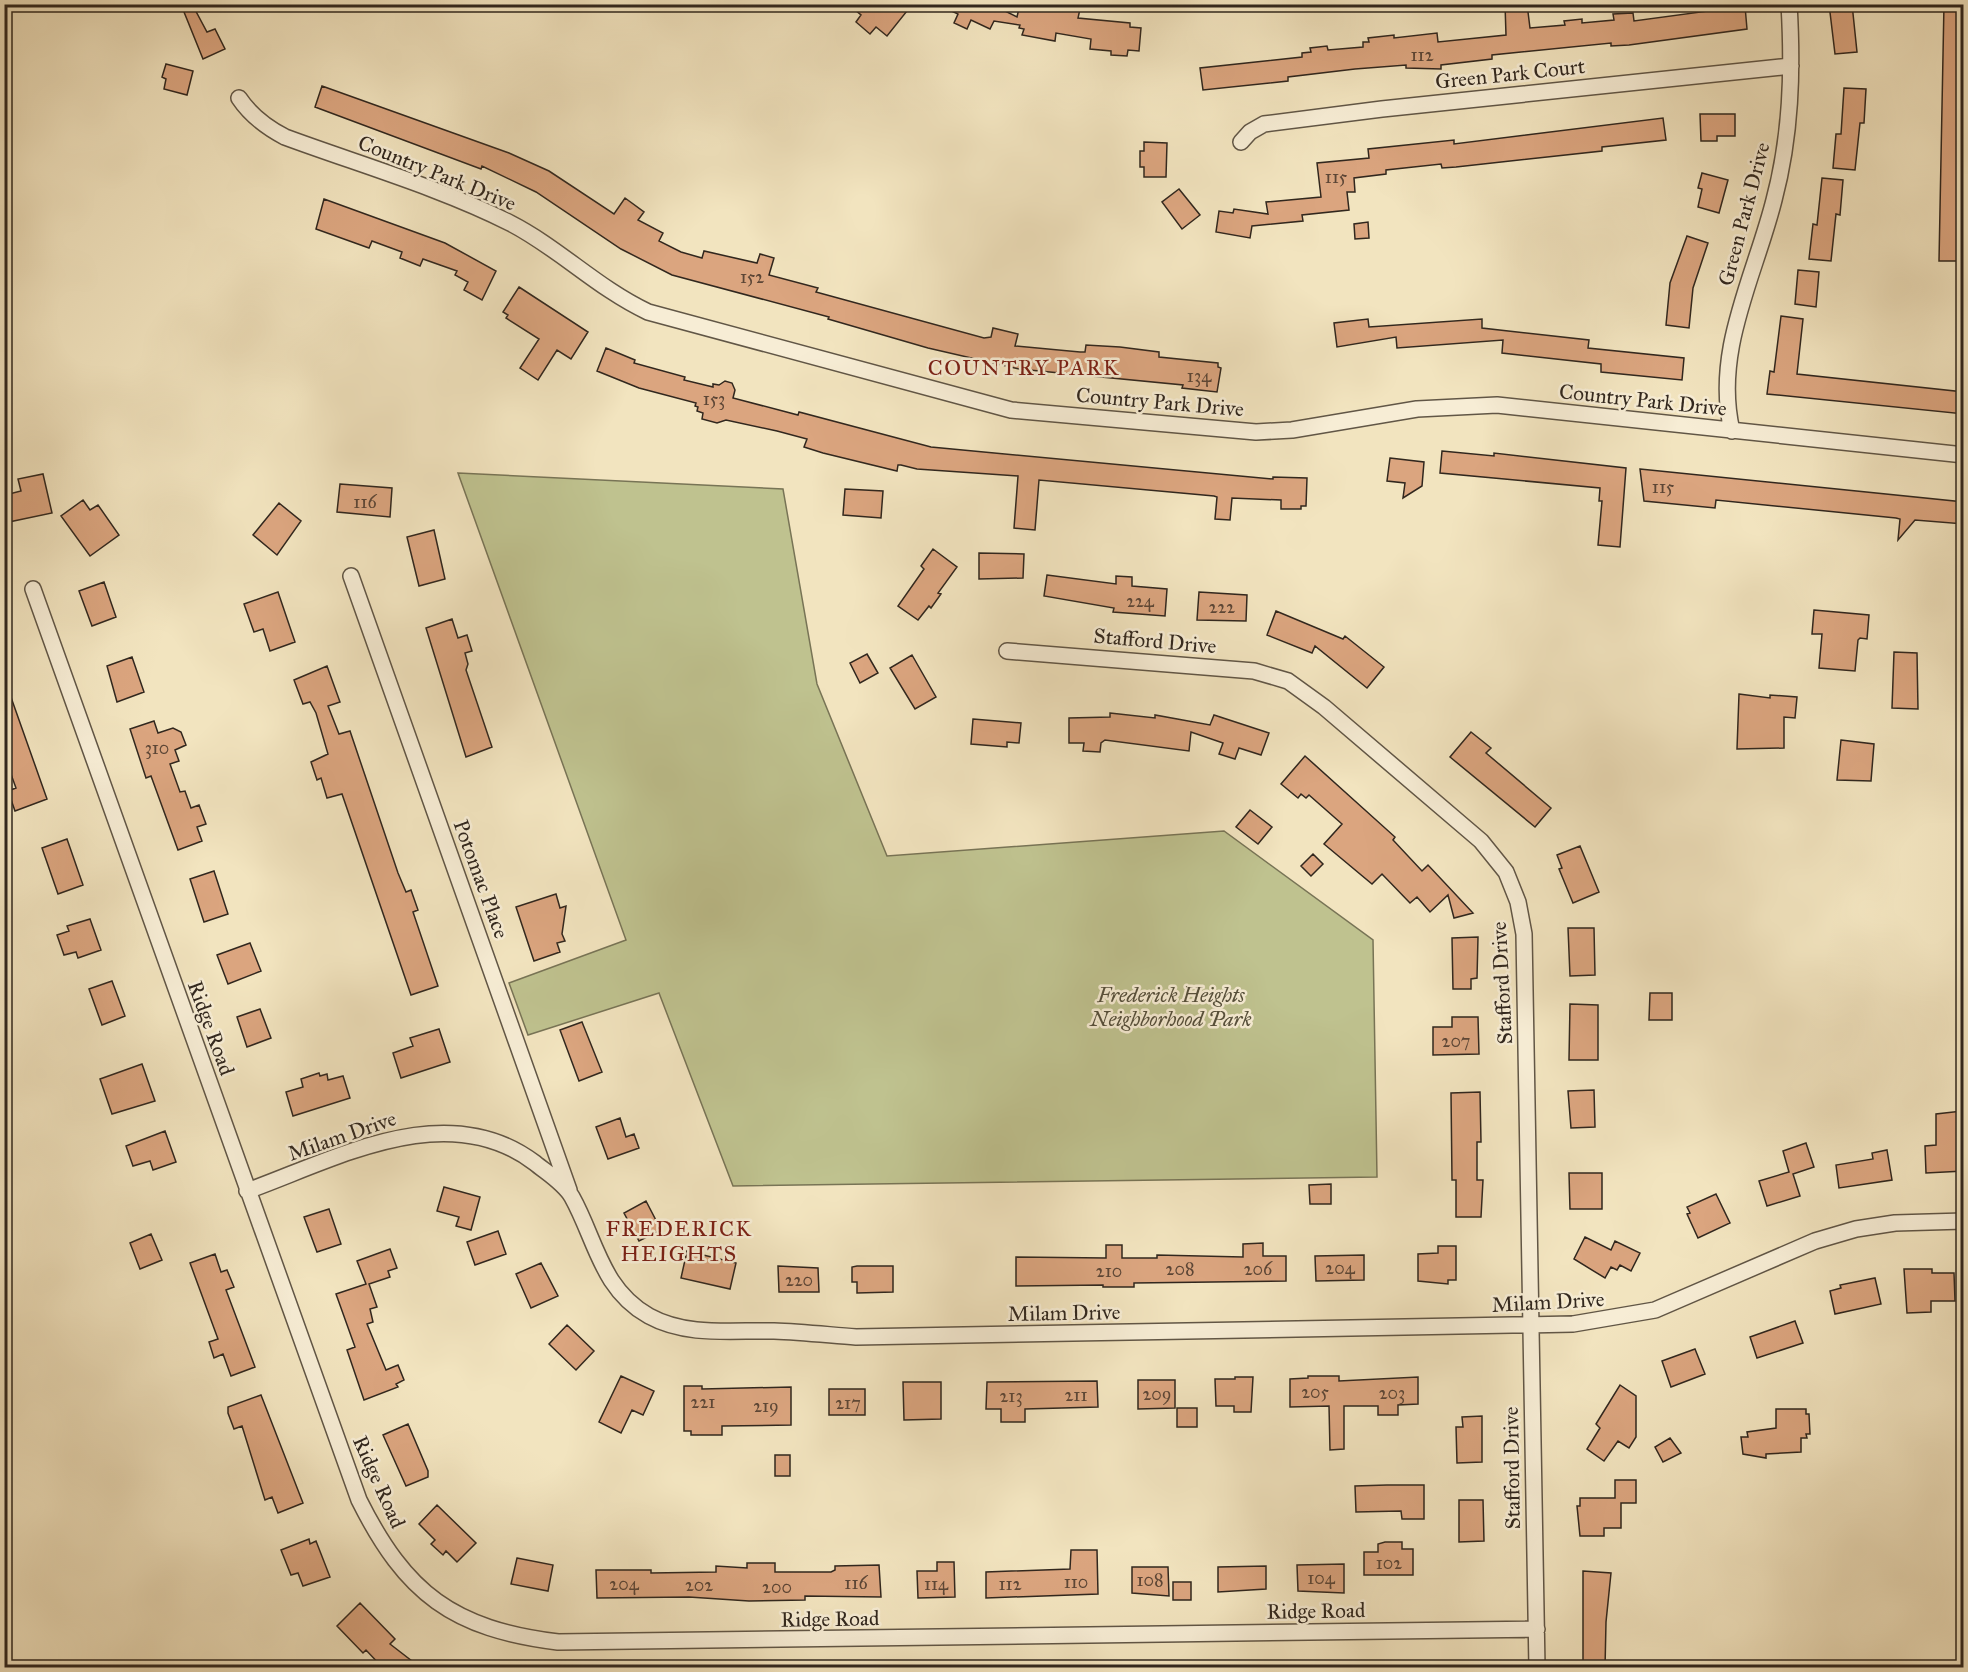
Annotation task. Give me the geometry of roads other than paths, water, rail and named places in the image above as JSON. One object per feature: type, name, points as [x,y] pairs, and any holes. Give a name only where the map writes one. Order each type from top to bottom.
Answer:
[{"type":"street","name":"Green Park Drive","points":[[1732,431],[1725,388],[1727,363],[1741,307],[1775,198],[1787,134],[1791,66],[1788,4]]},
{"type":"street","name":"Green Park Court","points":[[1241,141],[1250,132],[1264,124],[1382,109],[1791,66]]},
{"type":"street","name":"Country Park Drive","points":[[239,98],[246,109],[264,125],[285,137],[470,205],[510,224],[536,239],[607,291],[648,312],[991,406],[1256,432],[1292,430],[1417,409],[1497,405],[1964,455]]},
{"type":"street","name":"Potomac Place","points":[[351,576],[571,1195]]},
{"type":"street","name":"Ridge Road","points":[[33,589],[359,1500],[375,1532],[418,1588],[463,1617],[493,1630],[525,1638],[570,1642],[1537,1629]]},
{"type":"street","name":"Stafford Drive","points":[[1008,651],[1254,671],[1288,681],[1324,707],[1458,819],[1506,872],[1518,903],[1524,934],[1537,1668]]},
{"type":"street","name":"Milam Drive","points":[[247,1191],[395,1137],[445,1132],[474,1136],[502,1144],[529,1159],[571,1195],[605,1271],[617,1290],[649,1316],[670,1325],[692,1330],[774,1331],[856,1337],[1573,1324],[1655,1310],[1815,1241],[1856,1229],[1895,1223],[1964,1221]]},
{"type":"district","name":"COUNTRY PARK","points":[[1024,367]]},
{"type":"district","name":"FREDERICK HEIGHTS","points":[[679,1240]]},
{"type":"park label","name":"Frederick Heights Neighborhood Park","points":[[1171,1007]]}]
